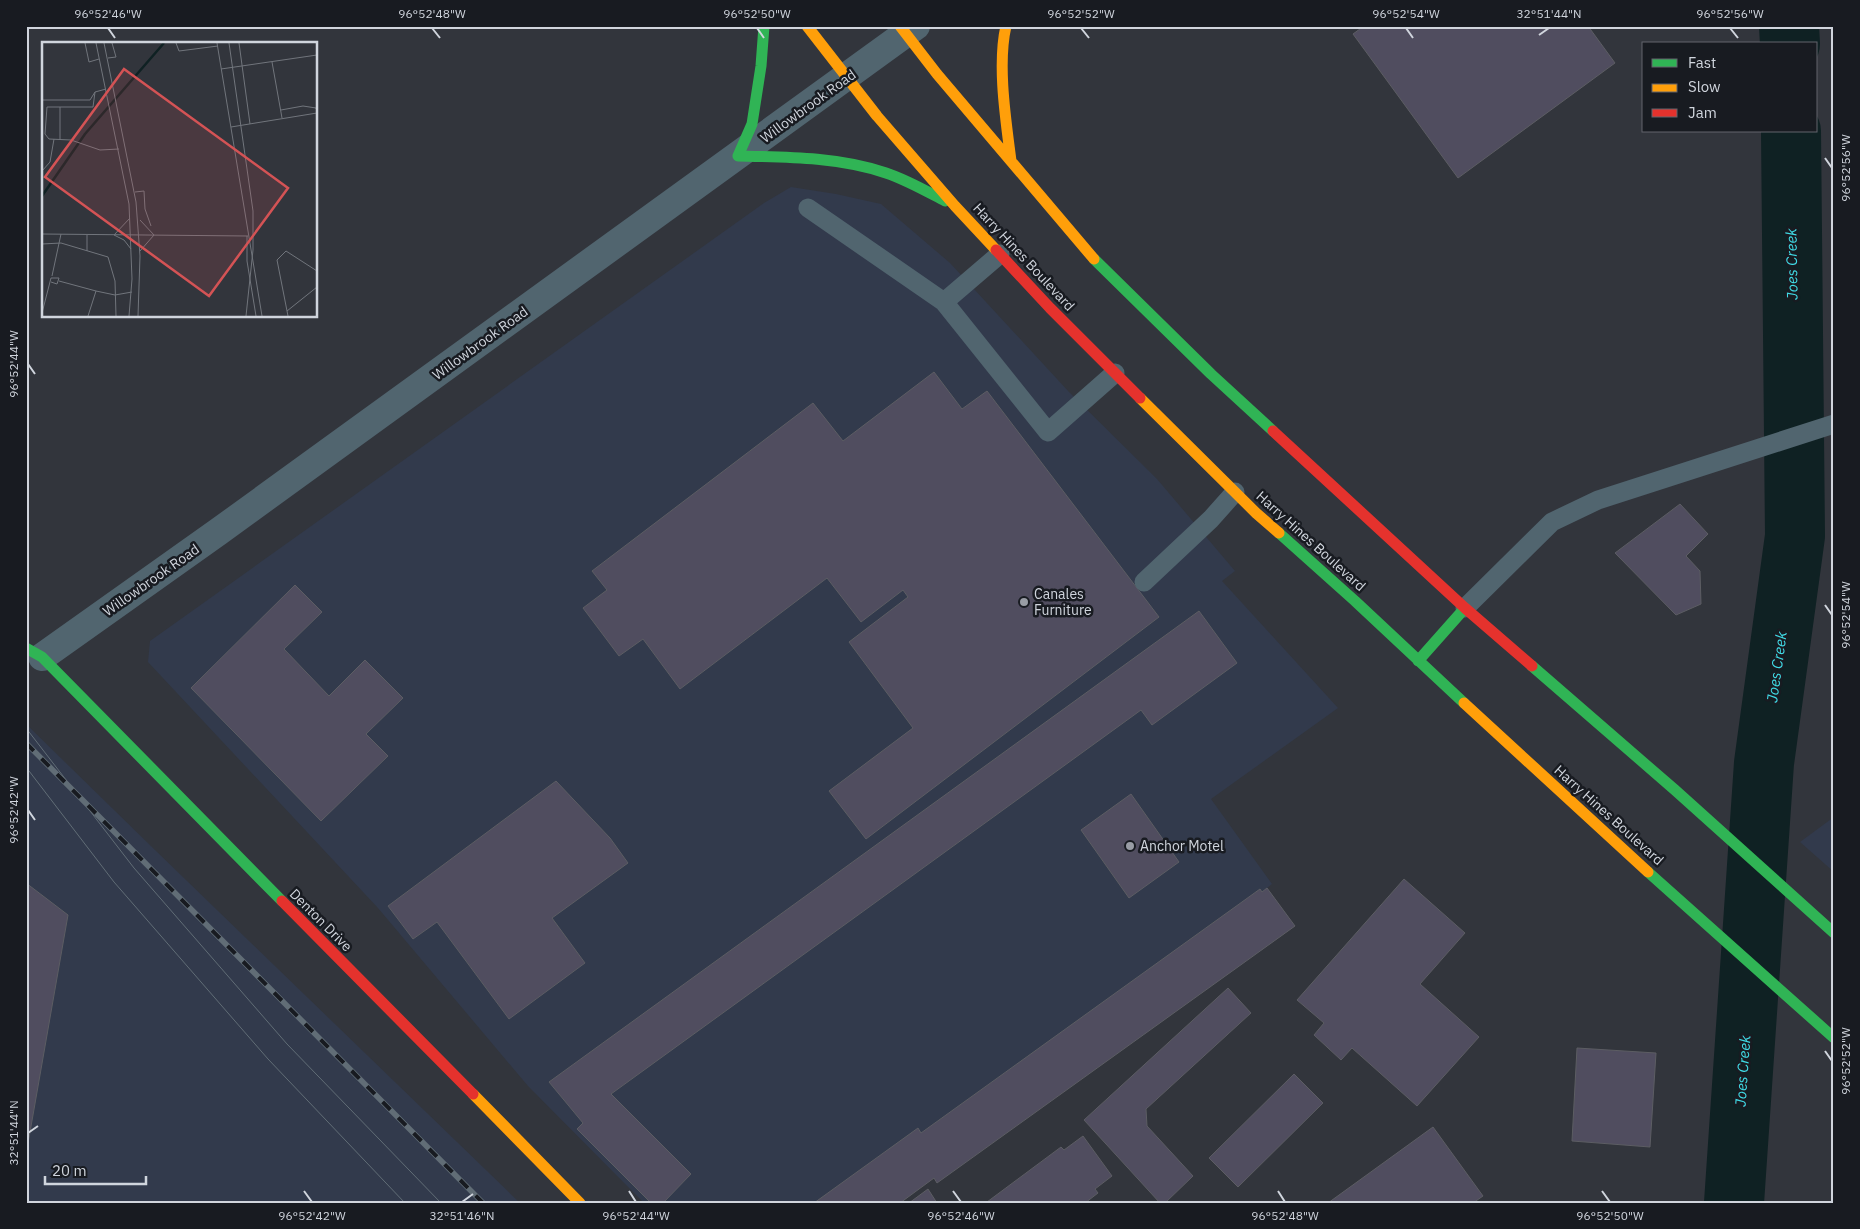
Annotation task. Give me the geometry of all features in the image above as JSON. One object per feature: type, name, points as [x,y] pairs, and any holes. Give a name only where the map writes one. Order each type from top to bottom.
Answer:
[{"type":"main road","points":[[764,26],[752,124],[738,156],[786,157],[838,162],[876,170],[955,206]]},
{"type":"main road","name":"Harry Hines Boulevard","points":[[808,26],[877,116],[955,206],[1050,308],[1235,492],[1670,892],[1830,1035]]},
{"type":"main road","points":[[1006,26],[1002,43],[1006,113],[1012,160]]},
{"type":"main road","points":[[907,29],[937,74],[1012,160],[1091,256],[1211,374],[1465,608],[1675,790],[1831,930]]},
{"type":"main road","points":[[1418,661],[1465,608]]},
{"type":"main road","name":"Denton Drive","points":[[33,647],[580,1203]]},
{"type":"street","name":"Willowbrook Road","points":[[33,647],[738,156],[847,77],[907,29]]},
{"type":"lane","points":[[808,208],[944,302],[1048,432],[1115,373]]},
{"type":"lane","points":[[944,302],[1000,254]]},
{"type":"lane","points":[[1465,608],[1552,522],[1598,500],[1834,424]]},
{"type":"lane","points":[[1144,582],[1211,519],[1235,492]]},
{"type":"shaded area","points":[[791,187],[881,204],[950,263],[1069,392],[1157,479],[1235,571],[1222,581],[1338,708],[1211,799],[1272,884],[1267,888],[1295,926],[937,1183],[934,1178],[900,1203],[644,1203],[528,1086],[378,908],[148,662],[150,641],[764,203]]},
{"type":"shaded area","points":[[26,724],[155,850],[520,1203],[26,1203]]},
{"type":"shaded area","points":[[1834,817],[1834,872],[1800,842]]},
{"type":"building","points":[[1364,26],[1588,26],[1615,63],[1458,178],[1353,34]]},
{"type":"building","name":"Canales Furniture","points":[[934,372],[962,409],[987,391],[1159,617],[866,839],[829,791],[913,728],[849,642],[908,597],[903,590],[861,622],[827,578],[680,689],[643,639],[619,656],[583,608],[607,590],[592,571],[813,403],[843,441]]},
{"type":"building","points":[[1680,504],[1708,534],[1686,556],[1700,571],[1701,604],[1676,615],[1615,553]]},
{"type":"building","points":[[295,585],[322,612],[284,649],[329,696],[365,660],[403,698],[366,734],[388,756],[321,821],[191,688]]},
{"type":"building","points":[[1199,611],[1237,663],[1152,725],[1141,710],[611,1094],[691,1174],[663,1203],[651,1203],[577,1129],[583,1123],[549,1082]]},
{"type":"building","points":[[556,781],[610,838],[628,863],[552,918],[585,963],[509,1019],[437,922],[413,939],[388,906]]},
{"type":"building","name":"Anchor Motel","points":[[1131,794],[1179,862],[1129,898],[1081,830]]},
{"type":"building","points":[[1404,879],[1465,933],[1420,984],[1479,1037],[1417,1106],[1352,1048],[1341,1060],[1314,1035],[1324,1023],[1297,1000]]},
{"type":"building","points":[[26,883],[68,915],[26,1155]]},
{"type":"building","points":[[1267,888],[1295,926],[937,1183],[934,1178],[900,1203],[814,1203],[918,1128],[921,1133],[1260,889],[1262,892]]},
{"type":"building","points":[[1228,988],[1251,1013],[1146,1109],[1147,1126],[1193,1176],[1165,1203],[1160,1203],[1084,1120]]},
{"type":"building","points":[[1577,1048],[1656,1053],[1650,1147],[1572,1141]]},
{"type":"building","points":[[1294,1074],[1323,1103],[1238,1187],[1209,1158]]},
{"type":"building","points":[[1433,1127],[1483,1196],[1473,1203],[1328,1203]]},
{"type":"building","points":[[1083,1136],[1112,1176],[1095,1189],[1098,1193],[1085,1203],[987,1202],[1061,1147],[1064,1150]]},
{"type":"building","points":[[928,1189],[937,1203],[909,1203]]},
{"type":"waterway","name":"Joes Creek","points":[[1789,26],[1790,42]]},
{"type":"waterway","name":"Joes Creek","points":[[1734,1203],[1764,763],[1795,536],[1791,132]]},
{"type":"tram line","points":[[26,728],[134,868],[287,1044],[441,1203]]},
{"type":"tram line","points":[[26,767],[114,882],[268,1059],[405,1203]]},
{"type":"railway","points":[[26,743],[483,1203]]},
{"type":"traffic: fast","points":[[764,26],[761,66],[752,124],[738,156],[813,159],[850,164],[894,176],[945,201]]},
{"type":"traffic: fast","points":[[1094,259],[1211,374],[1273,431]]},
{"type":"traffic: fast","points":[[1279,533],[1464,703]]},
{"type":"traffic: fast","points":[[1418,661],[1465,608]]},
{"type":"traffic: fast","points":[[26,648],[42,657],[282,901]]},
{"type":"traffic: fast","points":[[1532,666],[1675,790],[1834,933]]},
{"type":"traffic: fast","points":[[1648,872],[1834,1038]]},
{"type":"traffic: slow","points":[[807,26],[877,116],[996,250]]},
{"type":"traffic: slow","points":[[900,26],[937,74],[1094,259]]},
{"type":"traffic: slow","points":[[1006,26],[1003,41],[1002,75],[1011,161]]},
{"type":"traffic: slow","points":[[1140,398],[1256,513],[1279,533]]},
{"type":"traffic: slow","points":[[1464,703],[1648,872]]},
{"type":"traffic: slow","points":[[473,1094],[580,1203]]},
{"type":"traffic: jam","points":[[996,250],[1050,308],[1140,398]]},
{"type":"traffic: jam","points":[[1273,431],[1465,608],[1532,666]]},
{"type":"traffic: jam","points":[[282,901],[473,1094]]},
{"type":"place","name":"Canales Furniture","points":[[1024,602]]},
{"type":"place","name":"Anchor Motel","points":[[1130,846]]}]
